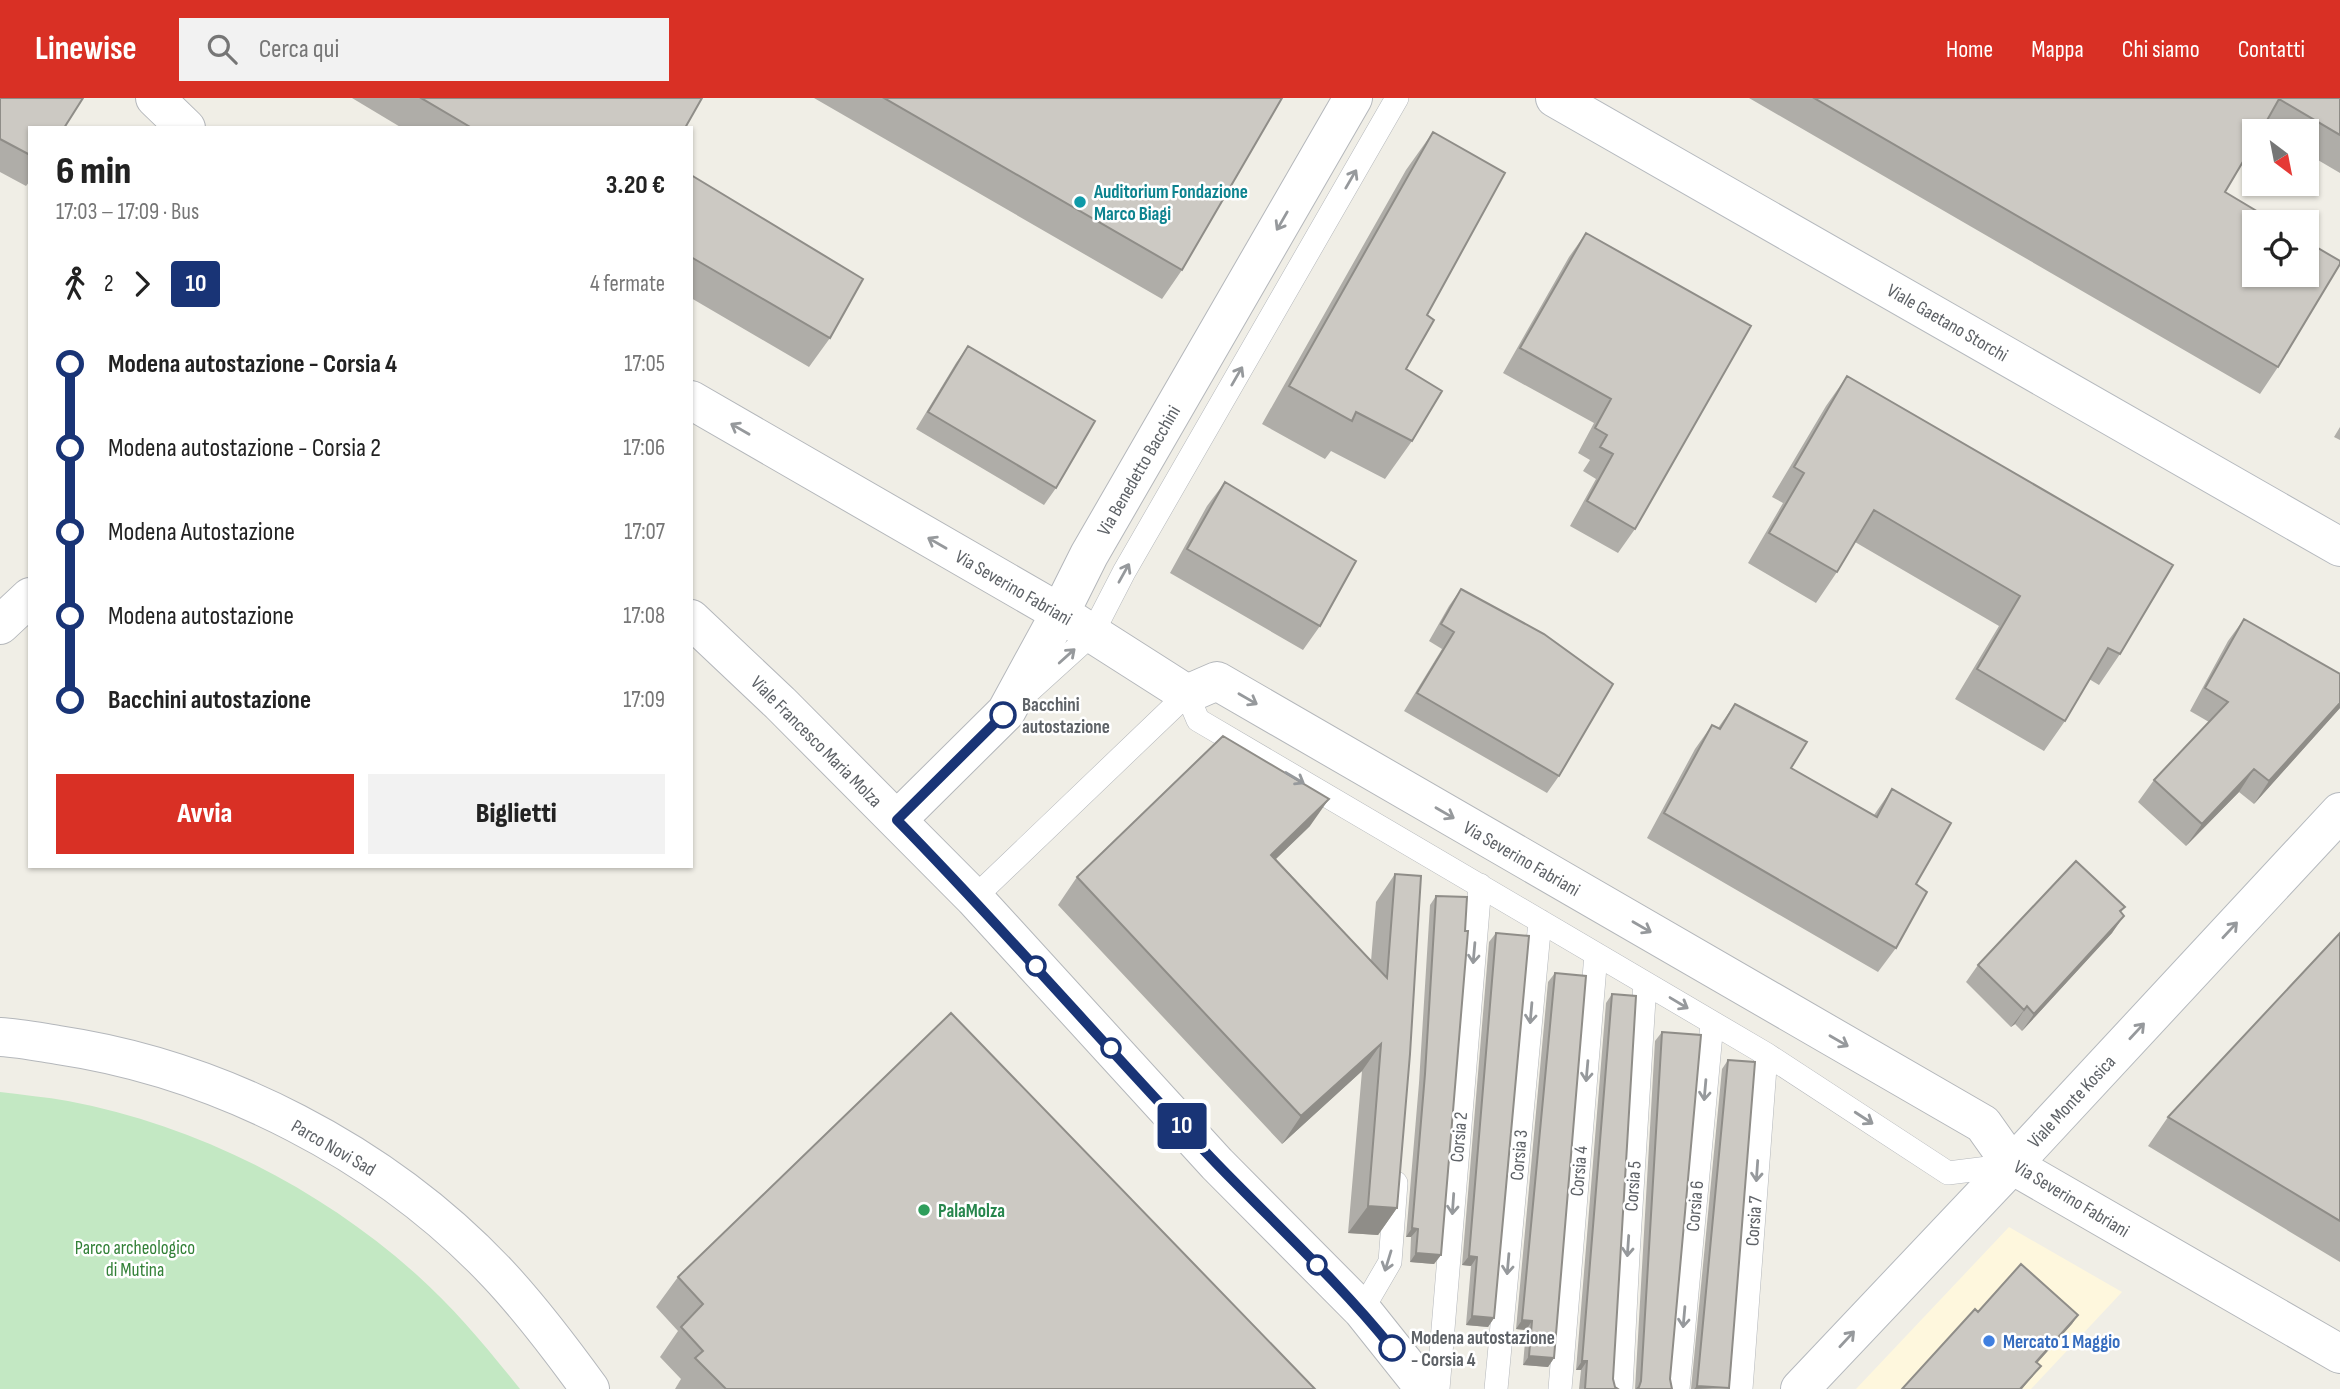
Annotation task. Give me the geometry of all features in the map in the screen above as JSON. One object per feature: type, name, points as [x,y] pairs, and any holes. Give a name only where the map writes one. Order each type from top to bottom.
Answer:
[{"type":"street","points":[[155,98],[184,126]]},
{"type":"street","name":"Via Benedetto Bacchini","points":[[897,820],[1006,712],[1096,543],[1353,98]]},
{"type":"street","name":"Viale Gaetano Storchi","points":[[1555,98],[2340,547]]},
{"type":"street","name":"Via Severino Fabriani","points":[[693,402],[1060,613],[1187,694],[1217,681],[1983,1124],[2012,1165],[2340,1354]]},
{"type":"street","points":[[0,625],[28,599]]},
{"type":"street","name":"Viale Francesco Maria Molza","points":[[693,621],[974,898],[1217,1164],[1362,1310],[1425,1389]]},
{"type":"street","name":"Viale Monte Kosica","points":[[1800,1389],[2340,811]]},
{"type":"street","name":"Parco Novi Sad","points":[[0,1037],[89,1049],[166,1069],[241,1097],[312,1131],[380,1173],[477,1253],[547,1329],[590,1389]]},
{"type":"lane","points":[[1006,712],[1092,634],[1124,572],[1397,98]]},
{"type":"lane","points":[[974,898],[1187,694],[1198,720],[1766,1054],[1948,1173],[2012,1165]]},
{"type":"lane","points":[[1417,878],[1419,851]]},
{"type":"lane","name":"Corsia 2","points":[[1438,1389],[1480,885]]},
{"type":"lane","name":"Corsia 3","points":[[1496,1389],[1540,921]]},
{"type":"lane","name":"Corsia 4","points":[[1560,1389],[1596,954]]},
{"type":"lane","name":"Corsia 5","points":[[1621,1389],[1645,983]]},
{"type":"lane","name":"Corsia 6","points":[[1678,1389],[1712,1023]]},
{"type":"lane","name":"Corsia 7","points":[[1741,1389],[1766,1054]]},
{"type":"lane","points":[[1362,1310],[1390,1262],[1398,1165]]},
{"type":"shaded area","name":"Mercato 1 Maggio","points":[[2009,1227],[2122,1292],[2031,1389],[1856,1389]]},
{"type":"green space","name":"Parco archeologico di Mutina","points":[[0,1092],[68,1101],[163,1126],[254,1164],[298,1188],[340,1214],[417,1275],[458,1315],[520,1389],[0,1389]]},
{"type":"building","points":[[0,98],[83,98],[65,126],[28,126],[28,154],[0,139]]},
{"type":"building","points":[[421,98],[702,98],[686,126],[469,126]]},
{"type":"building","name":"Auditorium Fondazione Marco Biagi","points":[[884,98],[1282,98],[1182,270]]},
{"type":"building","points":[[1814,98],[2340,98],[2340,135],[2319,123],[2319,119],[2313,119],[2279,99],[2268,119],[2242,119],[2242,163],[2225,192],[2255,210],[2242,210],[2242,287],[2319,287],[2319,249],[2340,261],[2278,367]]},
{"type":"building","points":[[1433,132],[1505,173],[1427,315],[1434,320],[1406,369],[1442,391],[1412,441],[1356,412],[1352,421],[1289,386]]},
{"type":"building","points":[[693,176],[863,279],[830,338],[693,258]]},
{"type":"building","points":[[1586,233],[1751,326],[1635,529],[1587,501],[1613,454],[1600,447],[1607,435],[1595,428],[1611,399],[1520,348]]},
{"type":"building","points":[[968,346],[1095,421],[1056,488],[928,412]]},
{"type":"building","points":[[1847,376],[2173,565],[2120,654],[2108,648],[2065,721],[1977,669],[2020,596],[1874,510],[1837,572],[1769,533],[1804,473],[1794,467]]},
{"type":"building","points":[[1225,482],[1356,561],[1320,626],[1187,549]]},
{"type":"building","points":[[1461,589],[1544,634],[1613,684],[1559,776],[1417,693],[1454,632],[1441,624]]},
{"type":"building","points":[[2244,619],[2340,674],[2340,703],[2269,781],[2254,769],[2202,824],[2154,780],[2228,702],[2205,688]]},
{"type":"building","points":[[1735,704],[1807,742],[1791,768],[1877,817],[1892,789],[1951,823],[1916,884],[1927,892],[1896,948],[1664,813],[1712,725],[1720,729]]},
{"type":"building","points":[[1223,736],[1329,799],[1271,855],[1387,978],[1395,874],[1421,876],[1397,1208],[1368,1206],[1381,1044],[1301,1116],[1077,877]]},
{"type":"building","points":[[2076,861],[2125,907],[2120,911],[2124,916],[2034,1014],[2027,1006],[2024,1010],[1978,965]]},
{"type":"building","points":[[1436,896],[1467,897],[1465,931],[1468,931],[1441,1255],[1416,1253],[1418,1229],[1412,1228]]},
{"type":"building","points":[[1496,933],[1529,936],[1494,1318],[1472,1316],[1477,1257],[1469,1256]]},
{"type":"building","points":[[2340,933],[2340,1221],[2168,1117]]},
{"type":"building","points":[[1555,973],[1586,976],[1554,1358],[1529,1356],[1532,1321],[1522,1320]]},
{"type":"building","points":[[1612,994],[1636,996],[1613,1379],[1618,1389],[1585,1389],[1587,1361],[1582,1361]]},
{"type":"building","name":"PalaMolza","points":[[951,1013],[1315,1389],[726,1389],[695,1358],[703,1351],[681,1327],[703,1304],[678,1277]]},
{"type":"building","points":[[1662,1032],[1701,1035],[1670,1379],[1672,1389],[1637,1389],[1641,1381]]},
{"type":"building","points":[[1728,1060],[1755,1062],[1729,1388],[1697,1386]]},
{"type":"building","points":[[2021,1264],[2078,1315],[2036,1362],[2041,1366],[2020,1389],[1902,1389],[1975,1309],[1978,1312]]},
{"type":"bus line","name":"10","points":[[1003,715],[897,820],[974,898],[1217,1164],[1362,1310],[1392,1348]]},
{"type":"place","name":"Auditorium Fondazione Marco Biagi","points":[[1080,202]]},
{"type":"place","name":"Bacchini autostazione","points":[[1003,715]]},
{"type":"place","name":"PalaMolza","points":[[924,1210]]},
{"type":"place","name":"Mercato 1 Maggio","points":[[1989,1341]]},
{"type":"place","name":"Modena autostazione - Corsia 4","points":[[1392,1348]]}]
